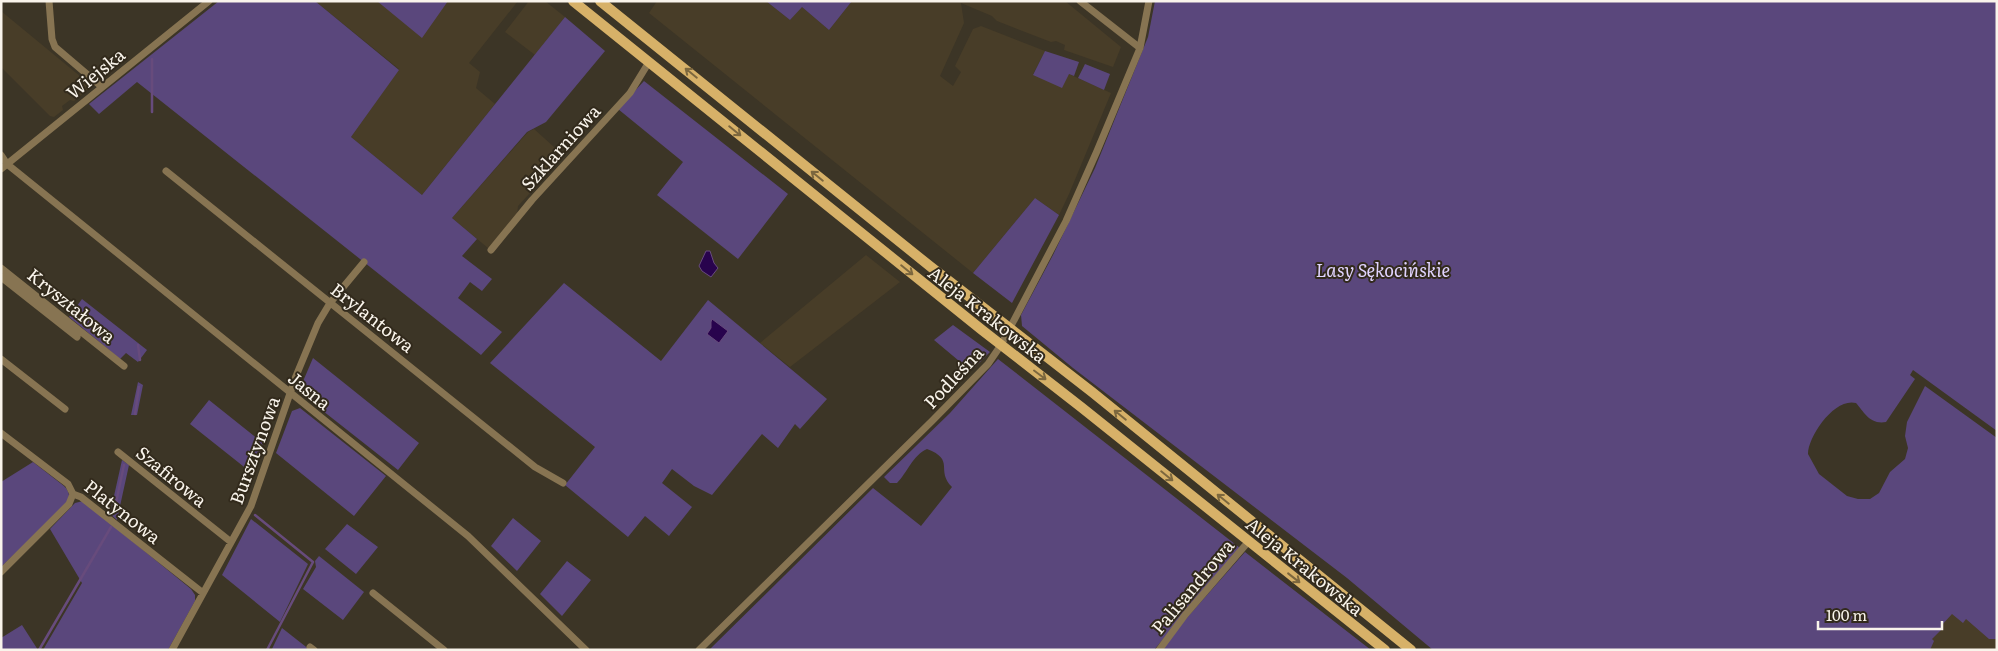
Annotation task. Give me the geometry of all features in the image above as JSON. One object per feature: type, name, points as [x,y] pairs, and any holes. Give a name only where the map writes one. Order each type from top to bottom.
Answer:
[{"type":"main road","name":"Aleja Krakowska","points":[[573,1],[1001,346],[1082,407],[1385,650]]},
{"type":"main road","name":"Aleja Krakowska","points":[[600,1],[931,267],[1010,327],[1411,650]]},
{"type":"street","points":[[49,1],[52,39],[55,47],[102,86]]},
{"type":"street","name":"Wiejska","points":[[4,167],[209,1]]},
{"type":"street","points":[[1080,1],[1140,48]]},
{"type":"street","name":"Podleśna","points":[[699,650],[932,421],[982,370],[1001,346],[1066,220],[1140,48],[1149,1]]},
{"type":"street","name":"Szklarniowa","points":[[491,250],[532,200],[630,93],[649,62]]},
{"type":"street","name":"Jasna","points":[[1,156],[4,167],[468,536],[586,650]]},
{"type":"street","name":"Brylantowa","points":[[166,171],[535,467],[563,483]]},
{"type":"street","name":"Bursztynowa","points":[[172,650],[254,499],[290,394],[318,322],[330,303],[364,262]]},
{"type":"street","name":"Kryształowa","points":[[1,268],[124,366]]},
{"type":"street","points":[[1,277],[77,337]]},
{"type":"street","points":[[1,359],[65,409]]},
{"type":"street","name":"Platynowa","points":[[1,433],[68,484],[72,494],[81,497],[204,594]]},
{"type":"street","name":"Szafirowa","points":[[118,452],[231,542]]},
{"type":"street","points":[[1,572],[69,504],[72,494]]},
{"type":"street","name":"Palisandrowa","points":[[1159,650],[1185,615],[1249,542]]},
{"type":"street","points":[[373,592],[444,650]]},
{"type":"shaded area","points":[[315,1],[518,1],[469,63],[480,72],[476,88],[495,104],[422,195],[351,137],[399,69]]},
{"type":"shaded area","points":[[529,1],[545,1],[565,17],[535,55],[505,32]]},
{"type":"shaded area","points":[[657,1],[766,1],[790,20],[801,6],[829,30],[852,1],[1065,1],[1121,47],[1113,67],[1064,50],[1065,45],[1056,41],[1051,42],[997,21],[992,16],[961,3],[964,23],[940,76],[953,86],[961,72],[955,66],[973,29],[981,26],[1045,51],[1033,74],[1069,74],[1111,93],[1059,215],[1035,198],[973,273],[649,13]]},
{"type":"shaded area","points":[[1,11],[92,86],[74,101],[70,100],[62,106],[63,110],[54,117],[50,116],[1,67]]},
{"type":"shaded area","points":[[534,129],[564,156],[518,206],[517,216],[488,248],[452,218],[528,132]]},
{"type":"shaded area","points":[[706,251],[710,251],[718,268],[711,277],[702,271],[699,266]]},
{"type":"shaded area","points":[[866,255],[900,282],[790,367],[760,343]]},
{"type":"shaded area","points":[[712,319],[728,331],[719,343],[707,334],[711,328]]},
{"type":"shaded area","points":[[1997,545],[1997,650],[1918,650]]},
{"type":"green space","points":[[219,1],[315,1],[399,70],[351,137],[422,195],[565,17],[605,51],[546,122],[527,132],[452,218],[477,239],[462,256],[492,279],[482,291],[470,282],[458,298],[502,332],[481,355],[137,82],[99,114],[89,104]]},
{"type":"green space","points":[[377,1],[448,1],[422,38]]},
{"type":"green space","points":[[766,1],[852,1],[829,30],[802,7],[790,20]]},
{"type":"green space","name":"Lasy Sękocińskie","points":[[1155,1],[1997,1],[1997,431],[1913,370],[1910,375],[1915,379],[1886,422],[1872,420],[1856,403],[1840,406],[1818,428],[1809,446],[1808,454],[1819,474],[1847,496],[1858,499],[1870,499],[1879,493],[1890,472],[1905,459],[1908,448],[1905,436],[1907,422],[1925,386],[1997,438],[1997,639],[1989,639],[1966,619],[1963,623],[1952,614],[1941,626],[1943,628],[1932,639],[1934,641],[1930,650],[1433,650],[1347,578],[1073,368],[1022,326],[1021,315],[1053,255],[1095,168],[1148,37]]},
{"type":"green space","points":[[1045,51],[1079,62],[1074,76],[1069,74],[1062,88],[1033,75]]},
{"type":"green space","points":[[1085,64],[1110,74],[1104,90],[1078,78]]},
{"type":"green space","points":[[644,81],[788,194],[738,259],[657,195],[683,162],[618,109]]},
{"type":"green space","points":[[1035,198],[1059,215],[1012,303],[973,273]]},
{"type":"green space","points":[[564,283],[661,361],[708,300],[827,399],[800,429],[795,424],[778,448],[762,434],[712,495],[694,486],[672,469],[662,483],[692,507],[669,536],[645,516],[628,537],[565,485],[595,447],[490,363]]},
{"type":"green space","points":[[82,299],[147,350],[138,362],[126,353],[120,359],[69,317]]},
{"type":"green space","points":[[953,325],[990,352],[971,371],[934,340]]},
{"type":"green space","points":[[313,358],[419,443],[398,470],[304,396],[301,386]]},
{"type":"green space","points":[[998,359],[1240,548],[1154,650],[709,650],[873,488],[921,526],[952,487],[947,481],[941,457],[927,449],[918,455],[897,483],[890,483],[884,477],[950,413]]},
{"type":"green space","points":[[138,382],[143,385],[137,415],[131,415]]},
{"type":"green space","points":[[209,400],[263,443],[253,474],[190,424]]},
{"type":"green space","points":[[300,408],[386,476],[354,516],[276,453],[292,411]]},
{"type":"green space","points":[[122,460],[129,465],[117,520],[110,514]]},
{"type":"green space","points":[[33,462],[66,488],[69,494],[68,501],[1,567],[1,482]]},
{"type":"green space","points":[[83,501],[191,589],[195,595],[195,601],[168,650],[43,650],[82,583],[50,529],[75,503]]},
{"type":"green space","points":[[513,518],[541,541],[517,571],[491,546]]},
{"type":"green space","points":[[251,519],[308,564],[280,622],[222,575]]},
{"type":"green space","points":[[347,524],[378,547],[356,574],[325,549]]},
{"type":"green space","points":[[1245,552],[1371,650],[1162,650],[1184,621]]},
{"type":"green space","points":[[319,556],[364,592],[343,620],[303,589],[316,567],[315,561]]},
{"type":"green space","points":[[567,561],[591,580],[562,616],[540,594]]},
{"type":"green space","points":[[22,625],[38,650],[1,650],[1,638]]},
{"type":"green space","points":[[282,628],[310,650],[273,650]]},
{"type":"waterway","points":[[152,59],[152,112]]},
{"type":"waterway","points":[[138,345],[140,360]]},
{"type":"waterway","points":[[135,414],[139,387]]},
{"type":"waterway","points":[[114,512],[124,465]]},
{"type":"waterway","points":[[255,515],[313,562],[267,650]]},
{"type":"waterway","points":[[39,650],[111,527]]}]
